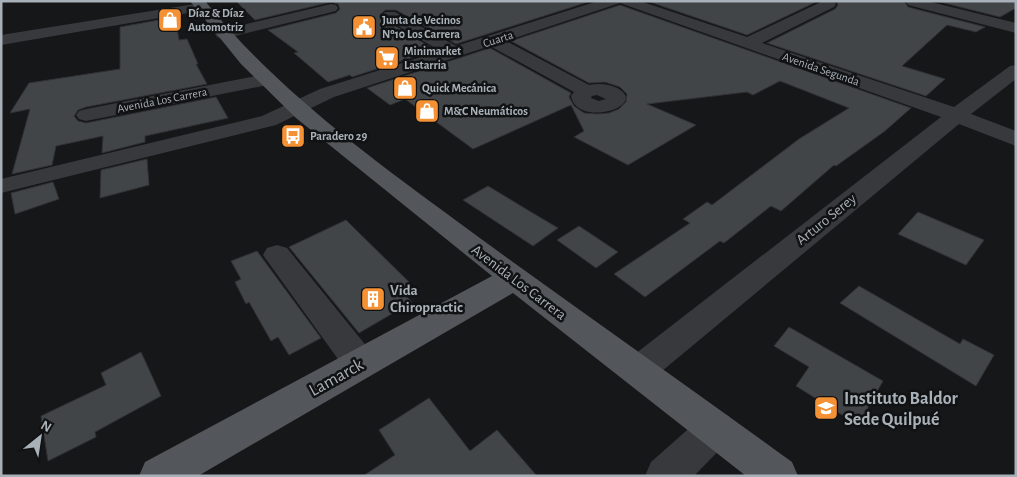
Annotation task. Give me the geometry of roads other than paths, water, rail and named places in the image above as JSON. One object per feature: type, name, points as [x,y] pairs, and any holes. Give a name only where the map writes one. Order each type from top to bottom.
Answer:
[{"type":"main road","name":"Avenida Los Carrera","points":[[199,4],[223,34],[266,80],[344,146],[514,278],[778,476]]},
{"type":"main road","name":"Lamarck","points":[[159,476],[514,278]]},
{"type":"street","name":"Cuarta","points":[[1,186],[269,121],[327,93],[614,1]]},
{"type":"street","name":"Avenida Segunda","points":[[625,1],[956,116],[1016,139]]},
{"type":"street","points":[[913,2],[1016,28]]},
{"type":"street","points":[[1,40],[199,4]]},
{"type":"street","points":[[748,43],[829,4]]},
{"type":"street","points":[[223,34],[331,8]]},
{"type":"street","points":[[390,15],[455,53]]},
{"type":"street","points":[[493,41],[586,91]]},
{"type":"street","name":"Arturo Serey","points":[[638,371],[1016,70]]},
{"type":"street","name":"Avenida Los Carrera","points":[[86,116],[266,80]]},
{"type":"street","points":[[277,255],[360,363]]},
{"type":"street","points":[[665,476],[716,428]]},
{"type":"place","name":"Díaz & Díaz Automotriz","points":[[170,20]]},
{"type":"place","name":"Junta de Vecinos Nº10 Los Carrera","points":[[364,27]]},
{"type":"place","name":"Minimarket Lastarria","points":[[387,58]]},
{"type":"place","name":"Quick Mecánica","points":[[405,88]]},
{"type":"place","name":"M&C Neumáticos","points":[[427,111]]},
{"type":"place","name":"Paradero 29","points":[[293,136]]},
{"type":"place","name":"Vida Chiropractic","points":[[373,299]]},
{"type":"place","name":"Instituto Baldor Sede Quilpué","points":[[826,408]]}]
